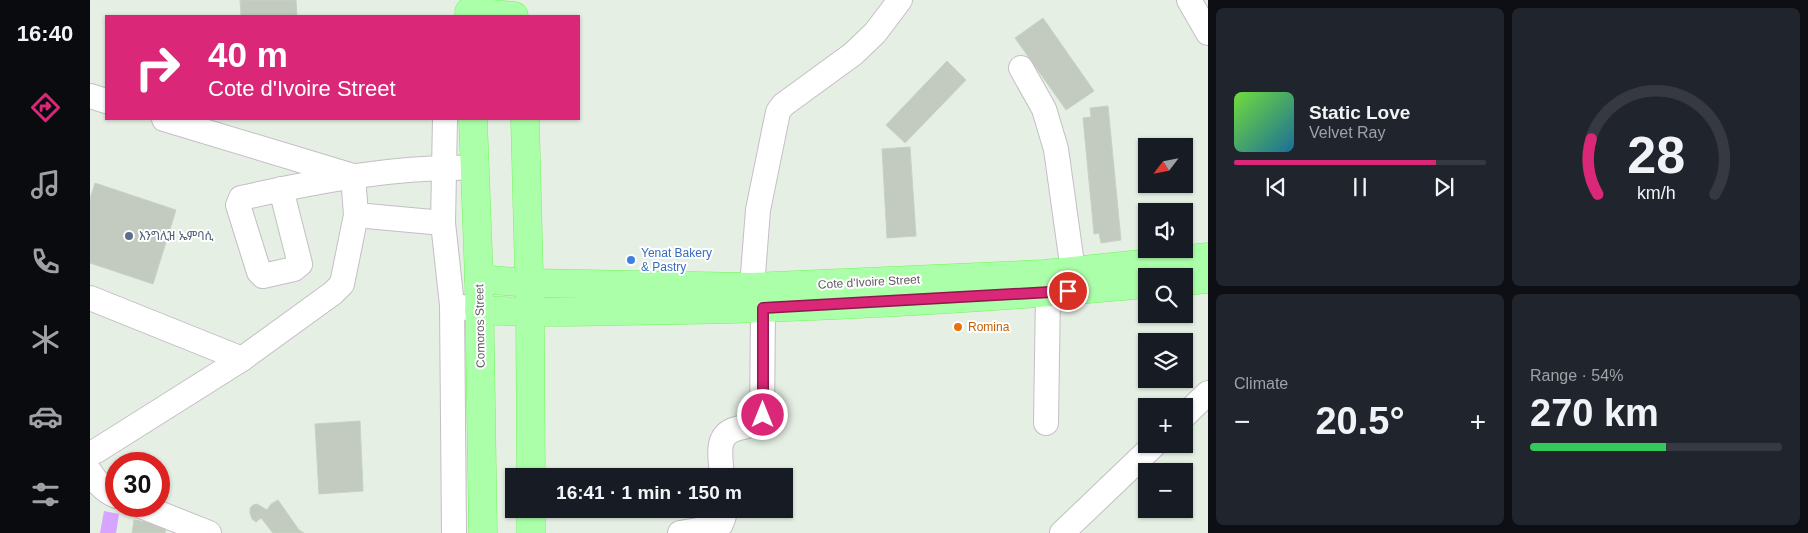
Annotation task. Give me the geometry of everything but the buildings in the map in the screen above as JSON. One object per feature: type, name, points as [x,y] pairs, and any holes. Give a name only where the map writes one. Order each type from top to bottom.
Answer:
[{"type":"main road","points":[[523,15],[524,0]]},
{"type":"main road","points":[[469,10],[506,15]]},
{"type":"main road","name":"Comoros Street","points":[[473,120],[479,279],[483,533]]},
{"type":"main road","points":[[525,120],[530,313],[531,468]]},
{"type":"main road","name":"Cote d'Ivoire Street","points":[[479,310],[530,313],[758,298],[1044,274],[1208,257]]},
{"type":"main road","name":"Cote d'Ivoire Street","points":[[479,279],[758,298],[1048,293],[1138,285]]},
{"type":"main road","points":[[1193,280],[1208,279]]},
{"type":"main road","points":[[531,518],[531,533]]},
{"type":"street","points":[[722,468],[720,444],[724,435],[733,430],[754,425],[762,420],[758,298],[758,210],[778,112],[783,105],[853,54],[875,33],[900,0]]},
{"type":"street","points":[[1189,0],[1208,33]]},
{"type":"street","points":[[1021,68],[1044,109],[1056,149],[1073,270]]},
{"type":"street","points":[[90,96],[105,101]]},
{"type":"street","points":[[167,120],[353,176]]},
{"type":"street","points":[[445,120],[443,223],[452,305],[454,533]]},
{"type":"street","points":[[281,189],[353,176],[444,168],[475,168]]},
{"type":"street","points":[[90,453],[242,359],[334,293],[342,284],[356,215],[353,176]]},
{"type":"street","points":[[356,215],[443,223]]},
{"type":"street","points":[[1046,423],[1048,293]]},
{"type":"street","points":[[90,298],[242,359]]},
{"type":"street","points":[[452,305],[479,310]]},
{"type":"street","points":[[1193,407],[1208,393]]},
{"type":"street","points":[[1072,530],[1146,453]]},
{"type":"street","points":[[90,472],[98,484],[105,490]]},
{"type":"street","points":[[169,517],[209,533]]},
{"type":"street","points":[[680,533],[721,524],[723,518]]},
{"type":"shaded area","points":[[104,511],[105,517],[119,517],[116,533],[100,533]]},
{"type":"place","name":"እንግሊዝ ኤምባሲ","points":[[129,236]]},
{"type":"place","name":"Yenat Bakery & Pastry","points":[[631,260]]},
{"type":"place","name":"Romina","points":[[958,327]]},
{"type":"route","points":[[763,415],[763,308],[1068,291]]}]
